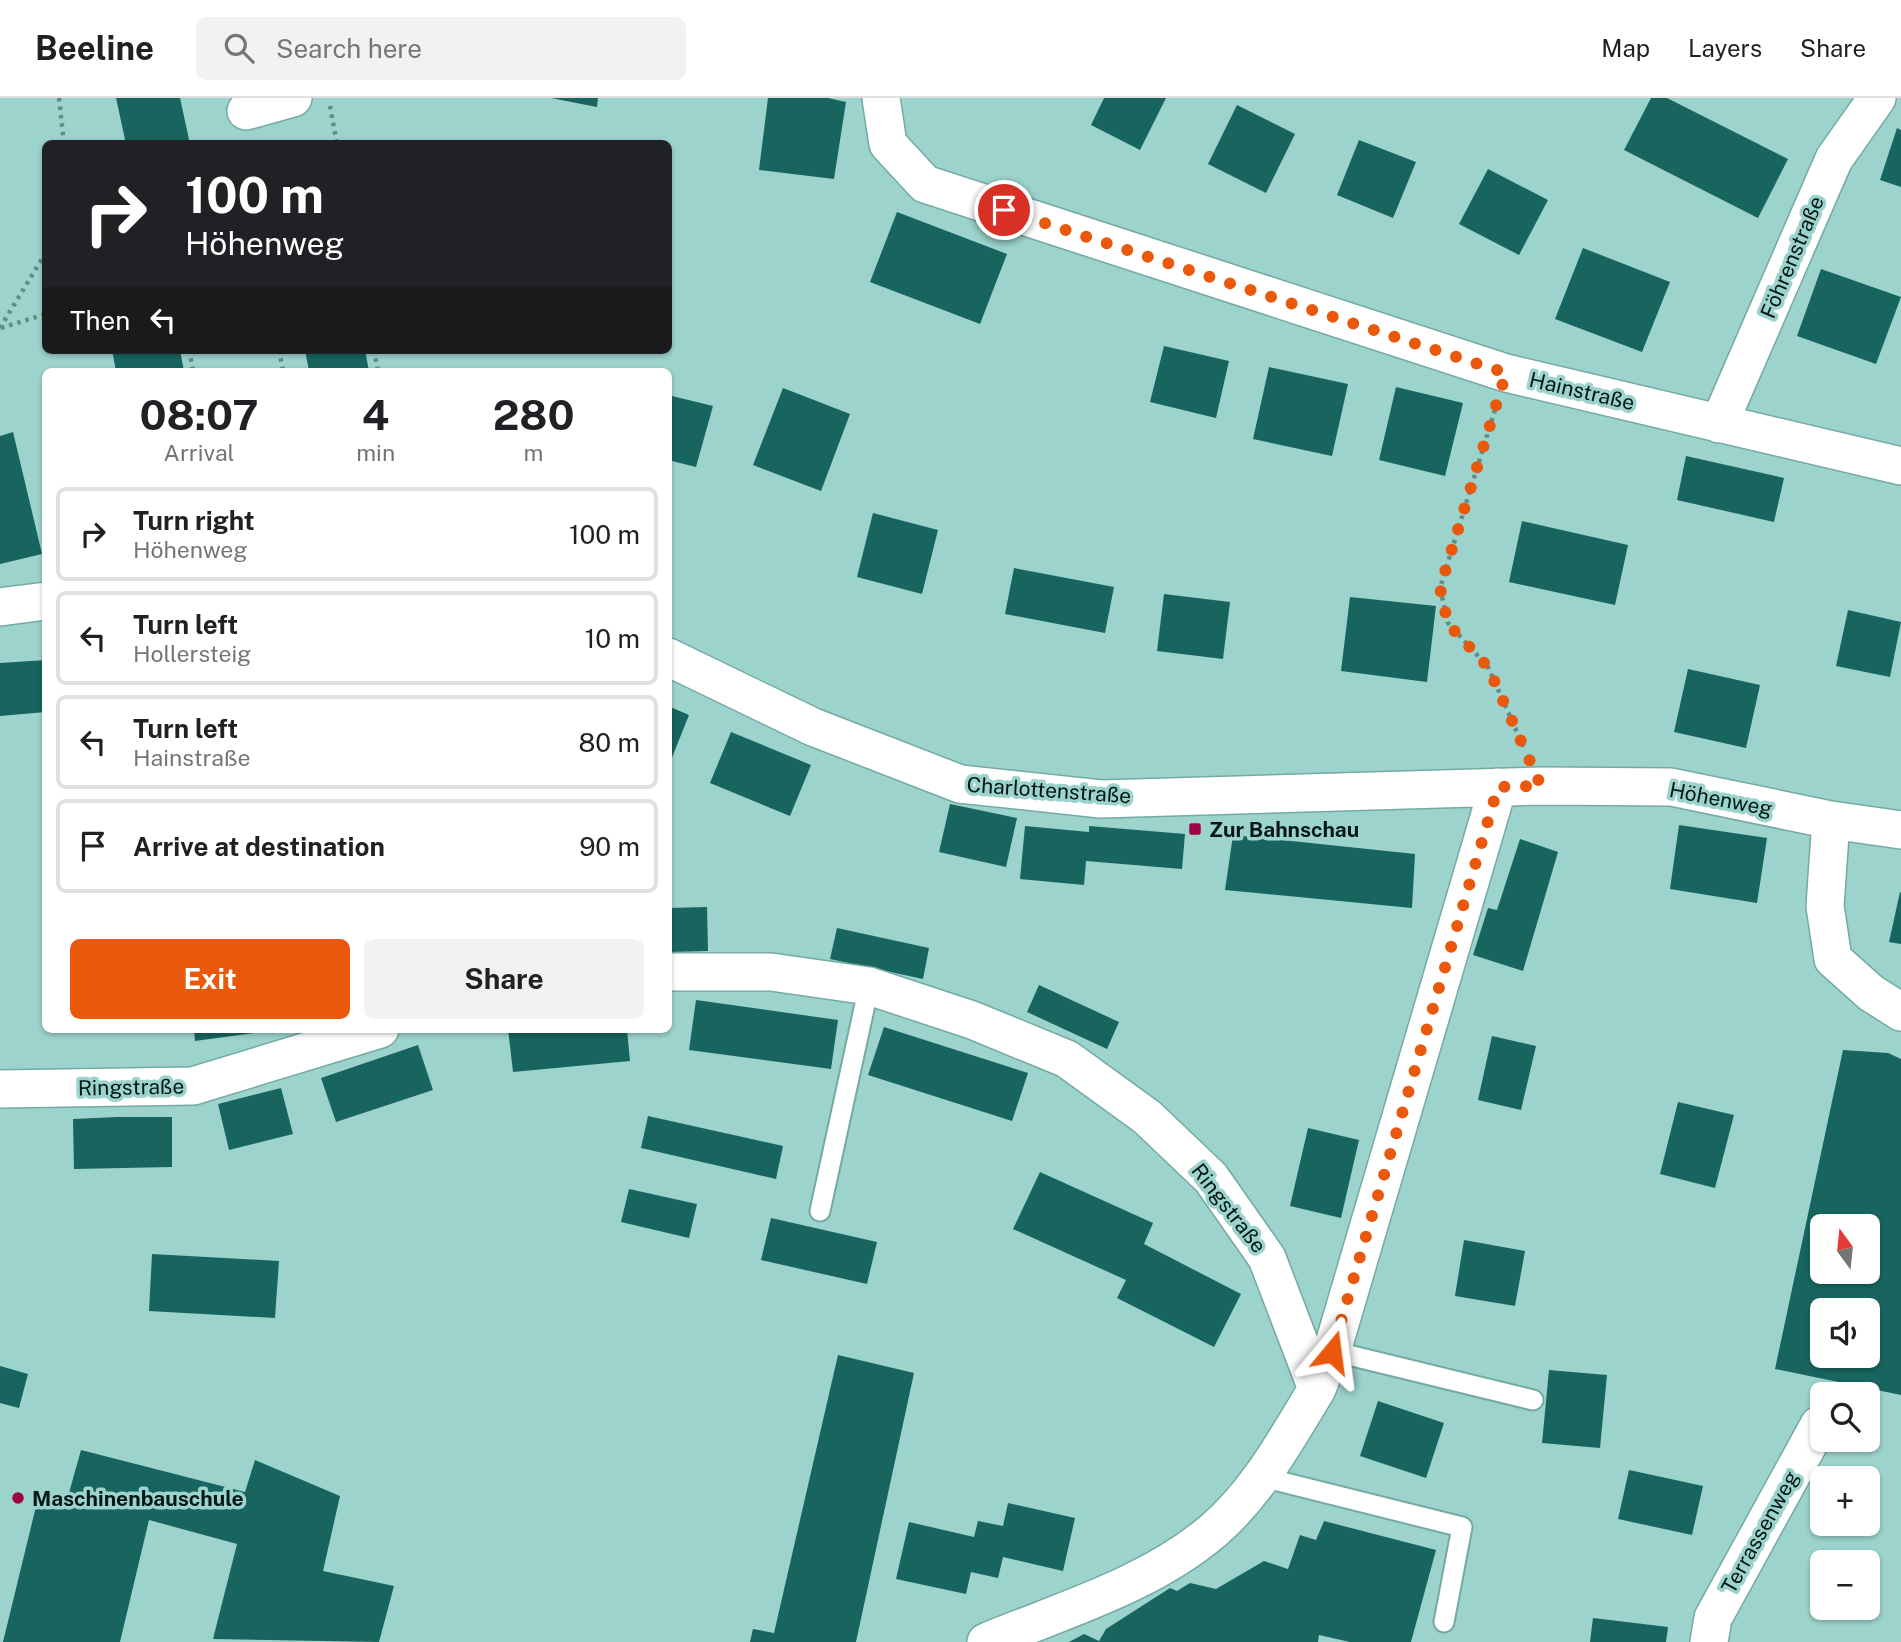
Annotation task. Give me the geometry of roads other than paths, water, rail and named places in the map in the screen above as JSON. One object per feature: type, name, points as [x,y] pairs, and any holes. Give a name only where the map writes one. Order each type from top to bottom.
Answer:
[{"type":"street","points":[[246,111],[293,98]]},
{"type":"street","name":"Hainstraße","points":[[881,98],[888,144],[925,184],[1506,373],[1901,466]]},
{"type":"street","name":"Föhrenstraße","points":[[1719,424],[1834,159],[1877,98]]},
{"type":"street","points":[[0,607],[42,602]]},
{"type":"street","name":"Charlottenstraße","points":[[672,659],[813,727],[960,785],[1101,799],[1498,787]]},
{"type":"street","points":[[986,1642],[1160,1570],[1215,1529],[1262,1477],[1317,1389],[1332,1352],[1498,787]]},
{"type":"street","name":"Höhenweg","points":[[1498,787],[1671,787],[1831,820],[1901,830]]},
{"type":"street","points":[[1831,820],[1825,906],[1833,959],[1871,993],[1901,1012]]},
{"type":"street","name":"Ringstraße","points":[[672,972],[771,972],[869,986],[972,1020],[1067,1059],[1147,1117],[1211,1178],[1267,1258],[1317,1389]]},
{"type":"street","name":"Ringstraße","points":[[0,1089],[193,1086],[367,1033]]},
{"type":"street","name":"Terrassenweg","points":[[1709,1642],[1713,1618],[1810,1441]]},
{"type":"lane","points":[[820,1211],[869,986]]},
{"type":"lane","points":[[1332,1352],[1533,1399]]},
{"type":"lane","points":[[1262,1477],[1462,1527],[1444,1622]]},
{"type":"place","name":"Zur Bahnschau","points":[[1195,829]]},
{"type":"place","name":"Maschinenbauschule","points":[[18,1498]]}]
